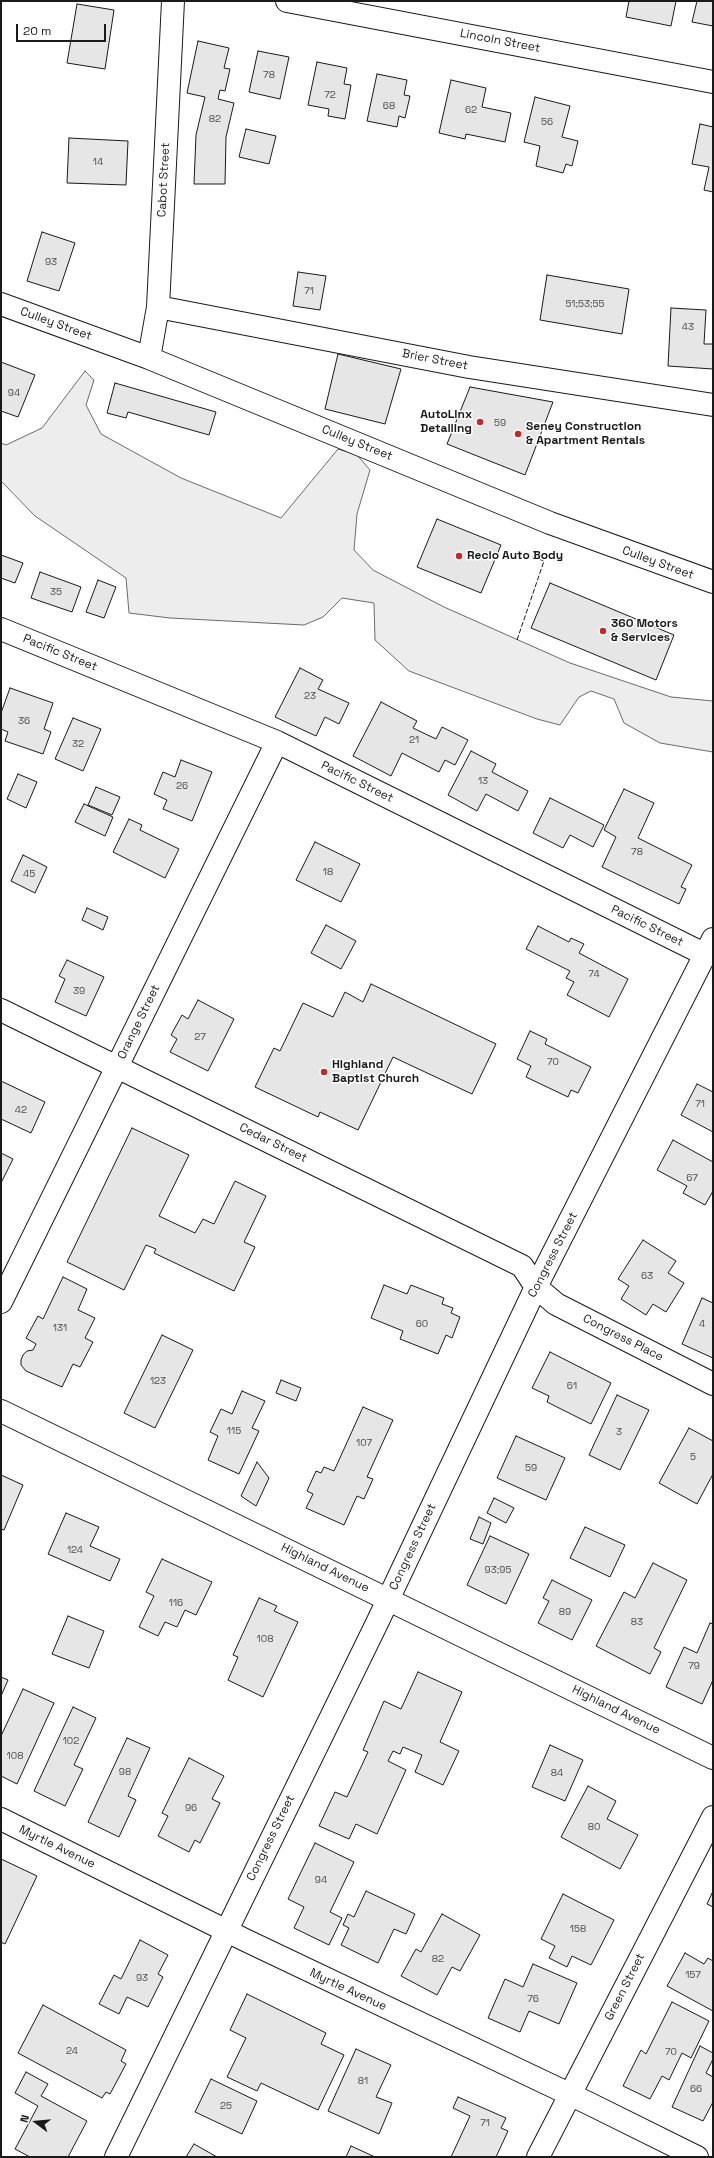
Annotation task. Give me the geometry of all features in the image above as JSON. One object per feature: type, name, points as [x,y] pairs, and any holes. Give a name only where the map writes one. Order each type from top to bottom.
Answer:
[{"type":"street","name":"Cabot Street","points":[[149,358],[158,307],[173,1]]},
{"type":"street","name":"Lincoln Street","points":[[287,1],[713,82]]},
{"type":"street","name":"Culley Street","points":[[1,304],[149,358],[538,518],[663,565],[713,582]]},
{"type":"street","name":"Brier Street","points":[[158,307],[469,367],[713,405]]},
{"type":"street","name":"Pacific Street","points":[[1,629],[277,742],[709,947]]},
{"type":"street","name":"Orange Street","points":[[1,1302],[277,742]]},
{"type":"street","name":"Congress Street","points":[[116,2157],[388,1598],[536,1287],[709,947]]},
{"type":"street","name":"Cedar Street","points":[[1,1010],[522,1266],[536,1287]]},
{"type":"street","name":"Congress Place","points":[[536,1287],[556,1304],[713,1384]]},
{"type":"street","name":"Highland Avenue","points":[[1,1411],[388,1598],[713,1758]]},
{"type":"street","name":"Green Street","points":[[538,2157],[569,2094],[713,1817]]},
{"type":"street","name":"Myrtle Avenue","points":[[1,1819],[226,1931],[569,2094],[697,2157]]},
{"type":"shaded area","points":[[85,371],[94,380],[86,405],[101,434],[181,478],[281,518],[338,449],[357,455],[370,470],[357,514],[354,550],[373,570],[444,607],[570,663],[671,697],[713,701],[713,752],[660,743],[624,723],[614,699],[591,691],[579,697],[560,725],[537,719],[409,671],[375,640],[374,603],[342,598],[323,617],[304,625],[170,618],[129,613],[126,578],[35,516],[1,481],[1,443],[6,445],[42,428]]},
{"type":"building","points":[[629,1],[676,1],[671,26],[626,17]]},
{"type":"building","points":[[697,1],[713,1],[713,26],[692,22]]},
{"type":"building","points":[[77,4],[114,10],[105,69],[67,63]]},
{"type":"building","points":[[198,41],[229,48],[224,68],[230,69],[225,91],[220,90],[218,99],[234,103],[226,137],[225,184],[194,184],[196,135],[205,97],[187,93]]},
{"type":"building","points":[[258,51],[289,57],[280,99],[249,92]]},
{"type":"building","points":[[317,62],[347,68],[344,84],[351,85],[345,119],[328,116],[329,109],[308,105]]},
{"type":"building","points":[[377,74],[407,80],[404,95],[410,96],[405,118],[399,116],[397,127],[367,121]]},
{"type":"building","points":[[451,80],[486,88],[482,107],[511,113],[505,142],[466,134],[465,139],[439,133]]},
{"type":"building","points":[[535,97],[570,106],[562,137],[578,141],[572,166],[566,164],[563,173],[536,166],[540,146],[524,142]]},
{"type":"building","points":[[700,124],[713,127],[713,192],[704,190],[709,167],[692,164]]},
{"type":"building","points":[[246,129],[276,136],[269,164],[239,157]]},
{"type":"building","points":[[69,138],[128,141],[126,185],[67,183]]},
{"type":"building","points":[[42,232],[75,243],[59,291],[27,281]]},
{"type":"building","points":[[298,272],[326,276],[320,310],[293,306]]},
{"type":"building","points":[[547,275],[629,289],[622,334],[540,320]]},
{"type":"building","points":[[671,308],[706,310],[704,344],[713,344],[713,369],[668,366]]},
{"type":"building","points":[[338,354],[401,369],[385,424],[325,409]]},
{"type":"building","points":[[1,362],[35,375],[18,417],[1,411]]},
{"type":"building","points":[[115,383],[216,412],[209,435],[128,412],[126,418],[107,413]]},
{"type":"building","points":[[470,387],[553,402],[525,475],[447,444]]},
{"type":"building","name":"Recio Auto Body","points":[[437,519],[501,545],[481,593],[417,567]]},
{"type":"building","points":[[1,555],[23,563],[15,583],[1,578]]},
{"type":"building","points":[[40,572],[81,587],[72,612],[31,598]]},
{"type":"building","points":[[98,580],[116,587],[104,618],[86,612]]},
{"type":"building","name":"360 Motors & Services","points":[[550,583],[674,635],[656,680],[531,628]]},
{"type":"building","points":[[300,668],[323,680],[318,689],[349,703],[339,724],[325,717],[316,736],[275,717]]},
{"type":"building","points":[[10,688],[53,703],[44,729],[51,732],[43,754],[5,741],[8,732],[1,729],[1,713]]},
{"type":"building","points":[[381,702],[417,721],[413,728],[436,739],[442,727],[468,740],[455,765],[445,760],[439,772],[402,753],[391,776],[353,756]]},
{"type":"building","points":[[73,718],[101,729],[83,771],[55,759]]},
{"type":"building","points":[[471,751],[496,764],[492,772],[528,791],[518,811],[486,794],[477,811],[448,795]]},
{"type":"building","points":[[181,760],[212,772],[192,821],[163,809],[167,800],[154,794],[163,772],[175,777]]},
{"type":"building","points":[[18,774],[37,782],[26,808],[7,799]]},
{"type":"building","points":[[96,787],[120,797],[112,815],[88,805]]},
{"type":"building","points":[[624,789],[654,803],[638,838],[692,865],[681,887],[686,889],[679,904],[602,867],[616,837],[604,830]]},
{"type":"building","points":[[550,798],[604,825],[593,847],[570,835],[563,848],[533,833]]},
{"type":"building","points":[[84,804],[113,817],[105,836],[75,822]]},
{"type":"building","points":[[129,819],[142,825],[140,830],[179,849],[165,878],[113,852]]},
{"type":"building","points":[[315,842],[360,864],[341,902],[296,880]]},
{"type":"building","points":[[23,855],[47,867],[35,893],[11,881]]},
{"type":"building","points":[[87,908],[108,917],[103,930],[82,920]]},
{"type":"building","points":[[326,925],[356,941],[341,969],[311,953]]},
{"type":"building","points":[[538,926],[569,942],[571,938],[584,944],[579,953],[628,979],[609,1017],[567,995],[574,982],[566,978],[570,971],[526,949]]},
{"type":"building","points":[[67,960],[104,977],[86,1016],[55,1002],[65,979],[59,976]]},
{"type":"building","name":"Highland Baptist Church","points":[[371,984],[496,1044],[472,1094],[393,1057],[358,1130],[320,1112],[318,1117],[255,1087],[274,1048],[280,1051],[303,1003],[333,1017],[345,992],[363,1002]]},
{"type":"building","points":[[198,1000],[234,1019],[208,1071],[170,1052],[177,1039],[171,1035],[182,1015],[188,1019]]},
{"type":"building","points":[[530,1031],[547,1039],[545,1044],[591,1067],[578,1093],[571,1090],[568,1097],[526,1077],[531,1066],[517,1059]]},
{"type":"building","points":[[1,1081],[45,1102],[31,1133],[1,1119]]},
{"type":"building","points":[[697,1084],[713,1092],[713,1132],[681,1115]]},
{"type":"building","points":[[132,1128],[189,1155],[159,1216],[195,1233],[203,1219],[214,1224],[235,1181],[266,1196],[244,1242],[255,1247],[234,1291],[154,1253],[156,1249],[146,1245],[124,1290],[67,1262]]},
{"type":"building","points":[[673,1140],[713,1162],[713,1191],[705,1205],[683,1193],[687,1186],[657,1170]]},
{"type":"building","points":[[1,1153],[13,1159],[1,1183]]},
{"type":"building","points":[[643,1240],[676,1261],[668,1273],[684,1283],[666,1312],[653,1304],[646,1315],[621,1299],[629,1286],[618,1279]]},
{"type":"building","points":[[63,1277],[87,1289],[78,1310],[95,1318],[85,1338],[93,1342],[80,1367],[73,1364],[62,1387],[26,1371],[21,1365],[21,1360],[27,1351],[33,1350],[36,1344],[26,1338],[38,1316],[43,1319]]},
{"type":"building","points":[[384,1285],[407,1294],[411,1285],[444,1298],[442,1304],[453,1308],[451,1313],[460,1317],[452,1338],[446,1335],[438,1354],[400,1339],[403,1331],[371,1318]]},
{"type":"building","points":[[702,1298],[713,1303],[713,1358],[682,1344]]},
{"type":"building","points":[[162,1335],[193,1350],[155,1428],[124,1413]]},
{"type":"building","points":[[550,1352],[611,1383],[591,1424],[547,1402],[549,1396],[532,1388]]},
{"type":"building","points":[[281,1380],[301,1388],[296,1401],[276,1393]]},
{"type":"building","points":[[242,1391],[265,1401],[252,1428],[259,1431],[239,1474],[208,1460],[218,1436],[210,1432],[221,1409],[232,1414]]},
{"type":"building","points":[[617,1395],[649,1410],[620,1470],[589,1455]]},
{"type":"building","points":[[363,1407],[393,1420],[367,1477],[373,1479],[364,1499],[357,1496],[344,1525],[306,1508],[313,1494],[307,1491],[316,1471],[321,1473],[324,1467],[334,1471]]},
{"type":"building","points":[[689,1428],[713,1441],[713,1474],[697,1504],[659,1483]]},
{"type":"building","points":[[516,1436],[565,1458],[546,1500],[497,1478]]},
{"type":"building","points":[[257,1462],[269,1478],[256,1506],[241,1496]]},
{"type":"building","points":[[1,1475],[23,1485],[4,1530],[1,1529]]},
{"type":"building","points":[[494,1498],[514,1508],[506,1523],[487,1513]]},
{"type":"building","points":[[66,1513],[99,1527],[90,1546],[120,1559],[110,1581],[48,1554]]},
{"type":"building","points":[[479,1517],[491,1523],[483,1544],[470,1539]]},
{"type":"building","points":[[585,1527],[625,1545],[610,1577],[570,1558]]},
{"type":"building","points":[[490,1536],[529,1554],[506,1604],[467,1585]]},
{"type":"building","points":[[162,1559],[212,1582],[196,1615],[185,1610],[177,1627],[165,1622],[158,1636],[139,1627],[154,1596],[146,1592]]},
{"type":"building","points":[[653,1563],[687,1580],[654,1648],[661,1652],[650,1674],[596,1646],[624,1592],[635,1598]]},
{"type":"building","points":[[552,1580],[592,1600],[572,1640],[538,1623],[549,1601],[543,1598]]},
{"type":"building","points":[[259,1598],[277,1606],[274,1611],[298,1622],[263,1697],[228,1680],[238,1657],[233,1655]]},
{"type":"building","points":[[68,1616],[104,1631],[89,1668],[52,1654]]},
{"type":"building","points":[[710,1623],[713,1624],[713,1680],[702,1704],[666,1687],[684,1647],[697,1653]]},
{"type":"building","points":[[418,1672],[462,1692],[440,1742],[459,1751],[443,1785],[415,1772],[422,1755],[403,1747],[400,1754],[393,1751],[388,1761],[406,1770],[377,1834],[356,1824],[349,1839],[319,1826],[335,1792],[347,1797],[368,1752],[363,1750],[384,1701],[401,1709]]},
{"type":"building","points":[[1,1677],[8,1680],[1,1696]]},
{"type":"building","points":[[23,1689],[54,1703],[17,1784],[1,1776],[1,1736]]},
{"type":"building","points":[[73,1707],[96,1718],[74,1765],[83,1769],[65,1806],[34,1791]]},
{"type":"building","points":[[127,1738],[150,1748],[128,1796],[136,1800],[119,1837],[88,1822]]},
{"type":"building","points":[[550,1745],[583,1760],[565,1801],[532,1787]]},
{"type":"building","points":[[189,1758],[224,1776],[212,1799],[220,1803],[200,1843],[195,1840],[189,1852],[158,1836],[168,1816],[162,1813]]},
{"type":"building","points":[[588,1786],[616,1801],[607,1819],[638,1835],[620,1869],[561,1837]]},
{"type":"building","points":[[315,1843],[354,1862],[330,1912],[342,1918],[329,1945],[294,1928],[304,1907],[288,1899]]},
{"type":"building","points":[[1,1859],[37,1876],[5,1944],[1,1942]]},
{"type":"building","points":[[366,1891],[415,1914],[406,1934],[394,1929],[378,1963],[341,1945],[349,1928],[343,1925],[348,1914],[354,1917]]},
{"type":"building","points":[[713,1891],[713,1907],[707,1904]]},
{"type":"building","points":[[563,1894],[614,1920],[591,1965],[572,1956],[567,1967],[549,1958],[555,1946],[541,1939]]},
{"type":"building","points":[[442,1914],[480,1935],[460,1971],[452,1967],[437,1995],[401,1976],[416,1949],[421,1952]]},
{"type":"building","points":[[140,1940],[168,1955],[158,1974],[163,1977],[148,2007],[127,1997],[119,2014],[99,2004],[114,1975],[121,1979]]},
{"type":"building","points":[[685,1953],[704,1964],[708,1958],[713,1961],[713,2011],[667,1986]]},
{"type":"building","points":[[533,1964],[577,1983],[559,2024],[529,2011],[520,2032],[488,2018],[505,1979],[523,1987]]},
{"type":"building","points":[[247,1994],[326,2033],[321,2044],[344,2055],[318,2110],[261,2083],[257,2091],[227,2077],[246,2038],[230,2030]]},
{"type":"building","points":[[672,2002],[709,2021],[691,2058],[682,2053],[669,2080],[662,2076],[650,2099],[623,2086],[641,2050],[646,2054]]},
{"type":"building","points":[[43,2005],[126,2050],[121,2061],[126,2064],[110,2094],[106,2092],[102,2098],[18,2053]]},
{"type":"building","points":[[700,2046],[713,2053],[713,2059],[706,2073],[713,2077],[713,2102],[703,2121],[672,2107]]},
{"type":"building","points":[[356,2049],[391,2065],[376,2097],[392,2103],[379,2134],[328,2111]]},
{"type":"building","points":[[26,2072],[48,2084],[41,2096],[87,2121],[68,2157],[30,2157],[15,2149],[38,2106],[15,2093]]},
{"type":"building","points":[[211,2079],[257,2101],[242,2134],[195,2112]]},
{"type":"building","points":[[458,2097],[506,2118],[501,2128],[508,2131],[496,2157],[451,2157],[470,2116],[453,2108]]},
{"type":"building","points":[[194,2144],[217,2157],[186,2157]]},
{"type":"building","points":[[351,2146],[375,2157],[346,2157]]},
{"type":"fence","points":[[517,640],[544,561],[522,553]]},
{"type":"place","name":"AutoLinx Detailing","points":[[480,422]]},
{"type":"place","name":"Seney Construction & Apartment Rentals","points":[[518,434]]},
{"type":"place","name":"Recio Auto Body","points":[[459,556]]},
{"type":"place","name":"360 Motors & Services","points":[[603,631]]},
{"type":"place","name":"Highland Baptist Church","points":[[324,1072]]}]
